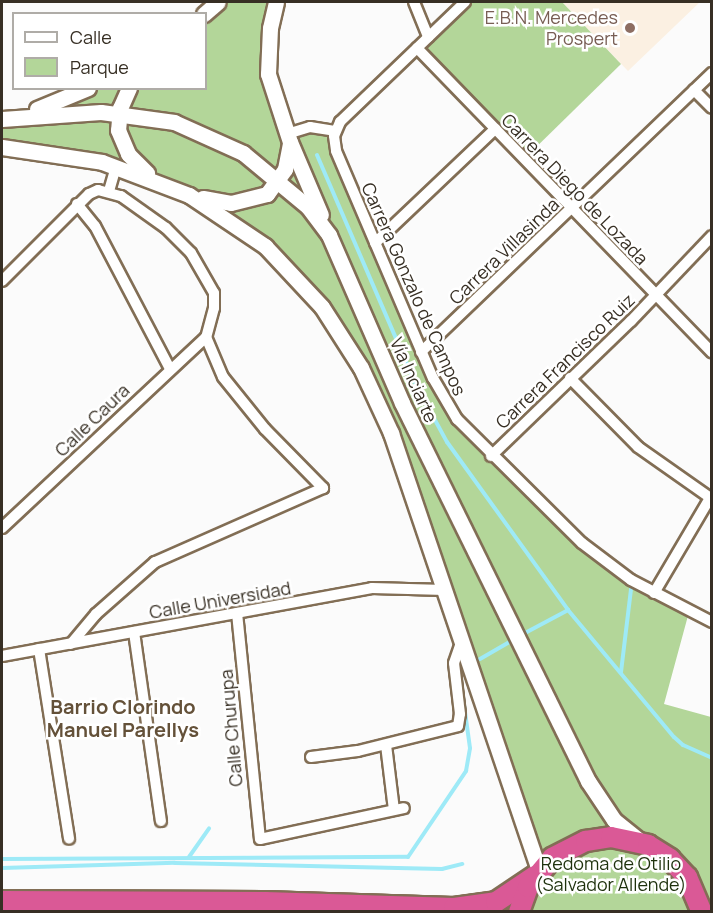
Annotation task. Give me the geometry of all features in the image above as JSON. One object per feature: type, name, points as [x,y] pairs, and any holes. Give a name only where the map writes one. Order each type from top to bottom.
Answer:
[{"type":"highway","points":[[2,901],[265,902],[454,908],[496,902],[537,874],[562,851],[586,841],[617,838],[648,845],[711,888]]},
{"type":"highway","points":[[670,859],[691,883],[702,912]]},
{"type":"highway","points":[[519,912],[537,874]]},
{"type":"street","points":[[206,12],[218,2]]},
{"type":"street","points":[[276,2],[267,59],[288,138],[329,235]]},
{"type":"street","points":[[414,2],[428,37]]},
{"type":"street","points":[[288,138],[310,127],[335,131],[465,2]]},
{"type":"street","name":"Carrera Diego de Lozada","points":[[417,48],[711,352]]},
{"type":"street","name":"Carrera Villasinda","points":[[422,352],[711,73]]},
{"type":"street","points":[[7,119],[83,90]]},
{"type":"street","points":[[128,90],[118,112],[123,147],[134,162],[157,180]]},
{"type":"street","points":[[694,90],[711,108]]},
{"type":"street","name":"Vía Inciarte","points":[[7,119],[118,112],[194,128],[243,153],[280,180],[329,235],[402,403],[588,781],[614,820],[648,845]]},
{"type":"street","points":[[375,243],[495,129]]},
{"type":"street","name":"Carrera Gonzalo de Campos","points":[[335,131],[336,151],[448,407],[491,456],[575,538],[654,593],[711,622]]},
{"type":"street","points":[[189,195],[224,202],[244,202],[267,194],[280,180],[289,159],[288,138]]},
{"type":"street","points":[[2,147],[47,151],[116,166],[157,180],[189,195],[279,258],[317,301],[346,342],[391,433],[462,640],[537,874]]},
{"type":"street","points":[[110,191],[116,166]]},
{"type":"street","points":[[2,281],[77,204],[98,190],[110,191],[165,228],[191,253],[214,293],[214,308],[206,337],[223,377],[265,429],[323,488],[155,562],[96,614],[71,644]]},
{"type":"street","points":[[77,204],[95,226],[170,369]]},
{"type":"street","name":"Carrera Francisco Ruiz","points":[[491,456],[655,296],[711,236]]},
{"type":"street","name":"Calle Caura","points":[[2,528],[206,337]]},
{"type":"street","points":[[570,378],[638,447],[711,498],[654,593]]},
{"type":"street","name":"Calle Universidad","points":[[2,656],[391,586],[444,590]]},
{"type":"street","name":"Calle Churupa","points":[[237,613],[260,839],[399,809],[386,745]]},
{"type":"street","points":[[134,632],[161,821]]},
{"type":"street","points":[[311,757],[386,745],[460,723],[453,674],[462,640]]},
{"type":"street","points":[[39,649],[69,839]]},
{"type":"shaded area","name":"E.B.N. Mercedes Prospert","points":[[562,2],[700,2],[628,71]]},
{"type":"green space","name":"Redoma de Otilio (Salvador Allende)","points":[[218,2],[276,2],[268,45],[287,133],[300,129],[334,136],[441,395],[582,543],[689,612],[664,704],[711,717],[711,911],[519,911],[535,876],[381,409],[298,278],[157,180],[2,147],[2,119],[85,90],[207,90],[207,13]]},
{"type":"green space","points":[[465,2],[562,2],[621,64],[524,159],[417,48]]},
{"type":"waterway","points":[[317,155],[416,385],[447,442],[568,610],[674,737],[683,745],[712,758]]},
{"type":"waterway","points":[[621,672],[631,589]]},
{"type":"waterway","points":[[525,633],[568,610]]},
{"type":"waterway","points":[[480,659],[509,642]]},
{"type":"waterway","points":[[2,859],[408,857],[466,771],[470,748],[461,683]]},
{"type":"waterway","points":[[189,857],[209,828]]},
{"type":"waterway","points":[[2,868],[175,863],[442,869],[462,864]]},
{"type":"place","name":"E.B.N. Mercedes Prospert","points":[[630,28]]},
{"type":"district","name":"Barrio Clorindo Manuel Parellys","points":[[123,718]]}]
